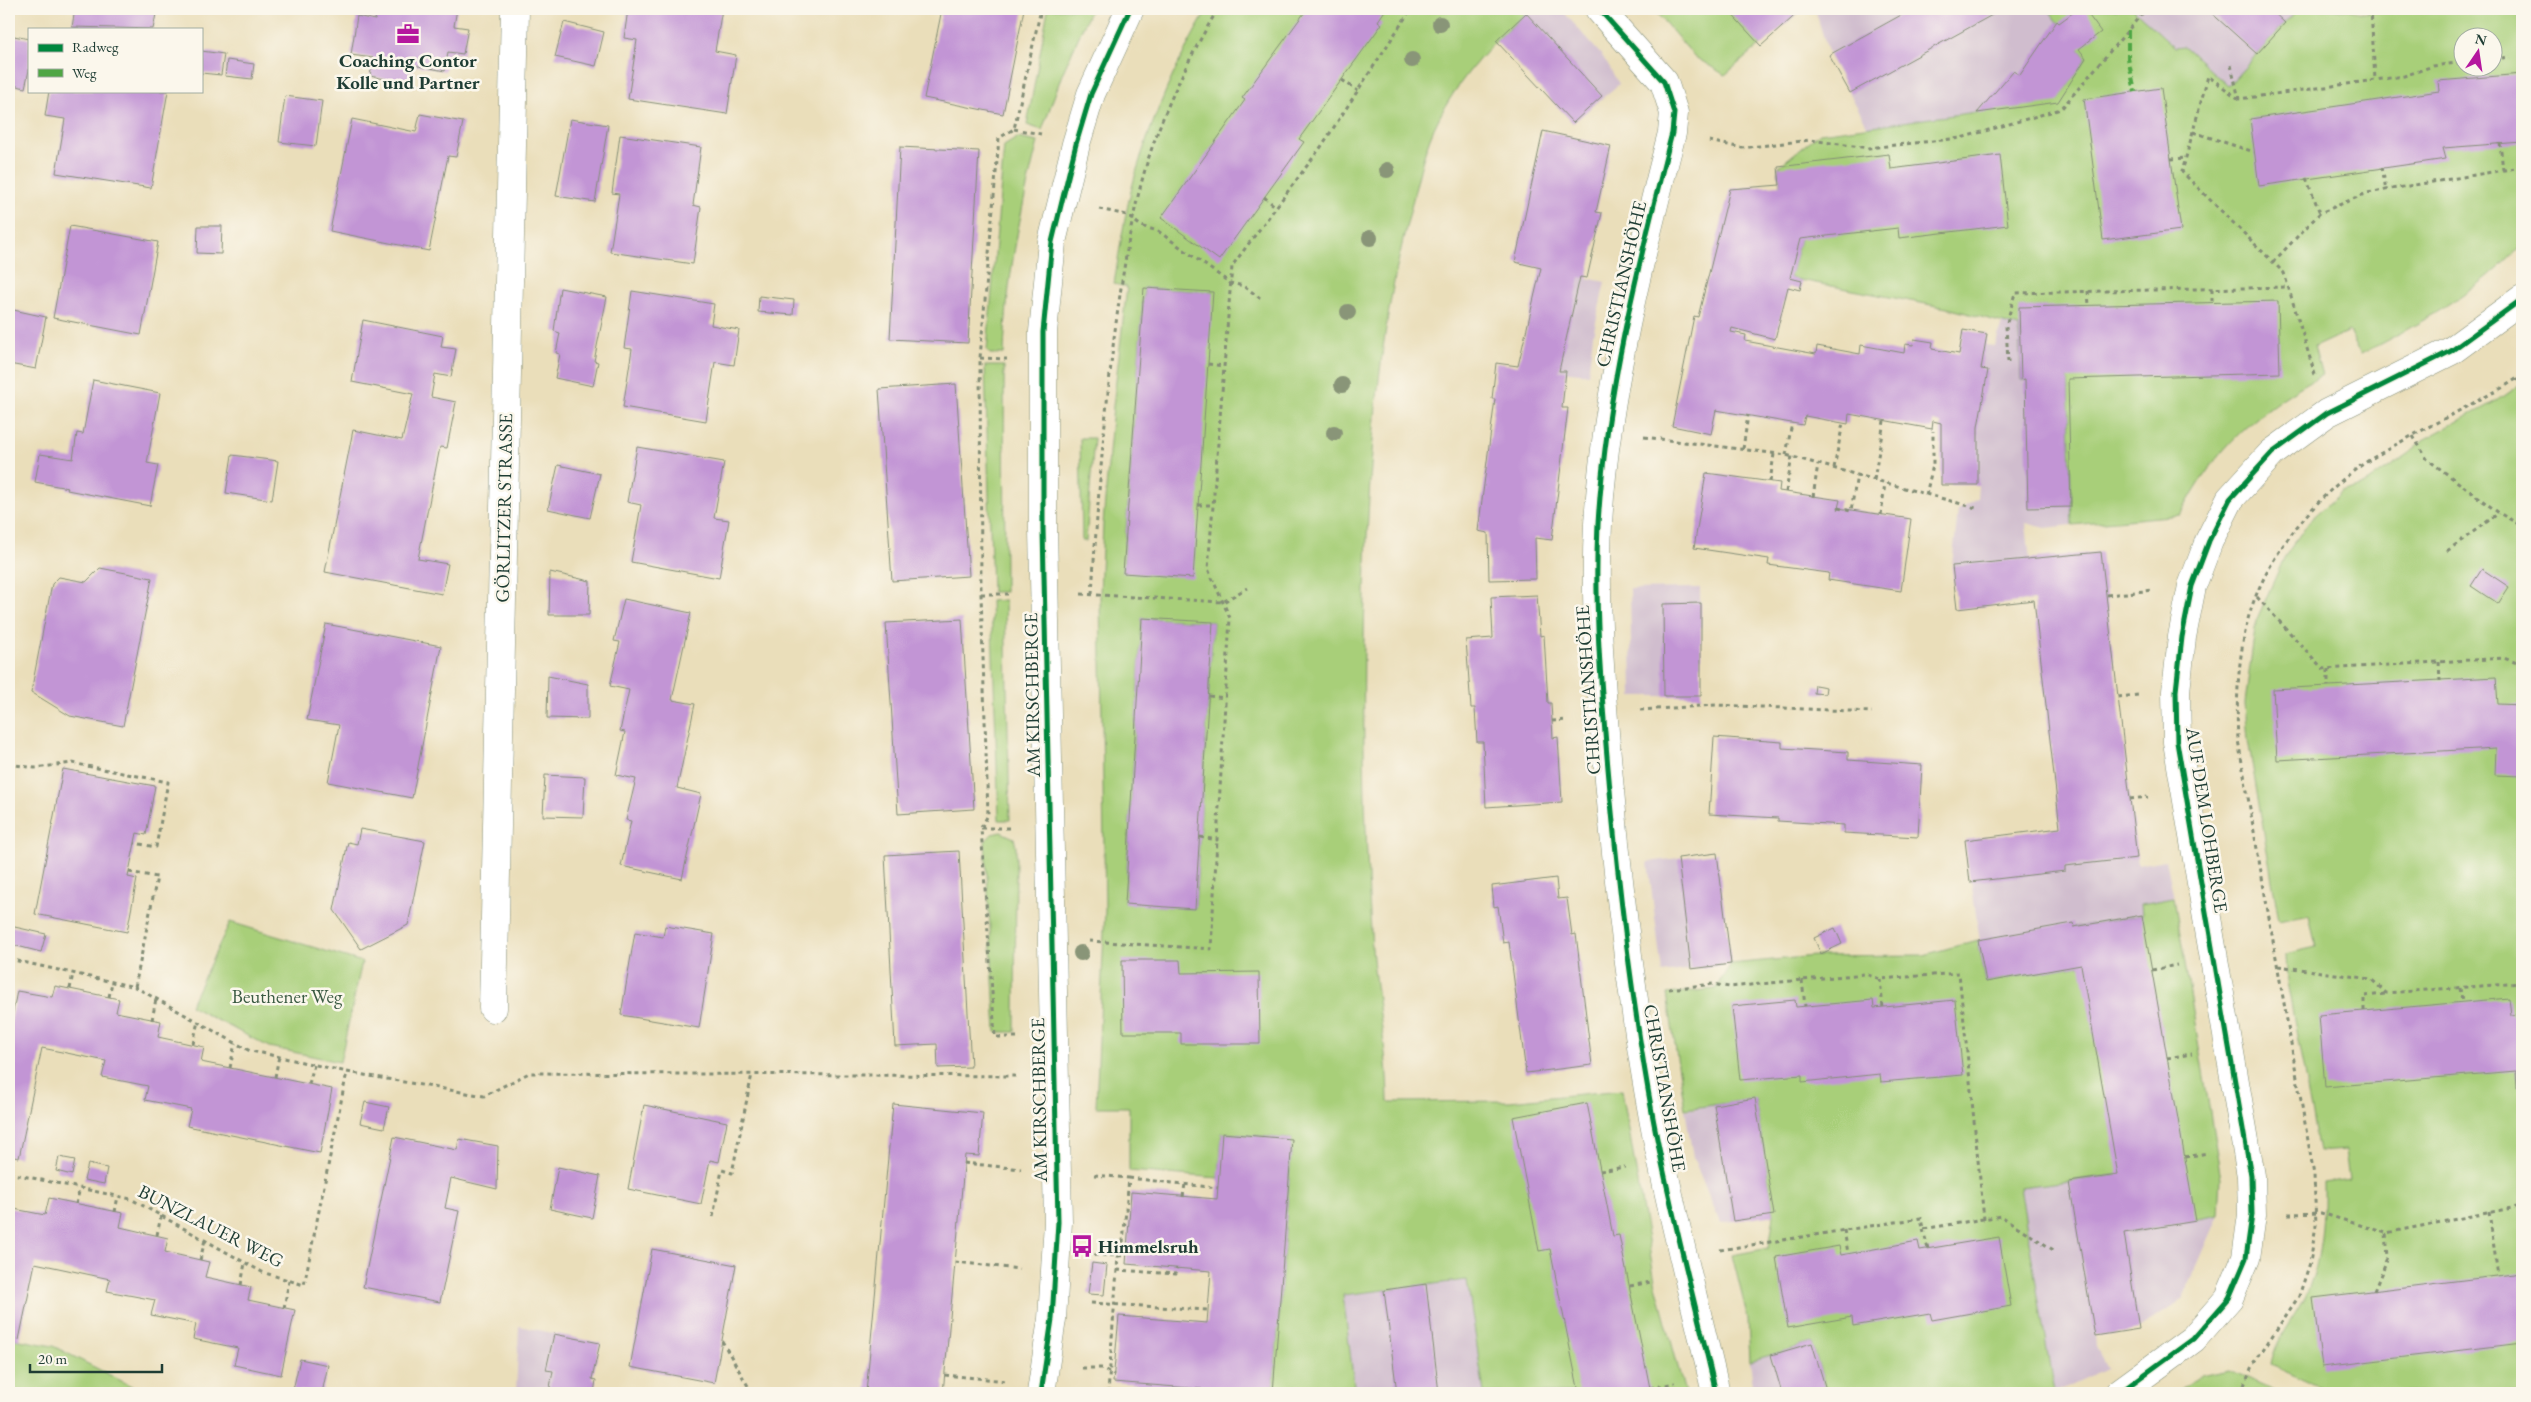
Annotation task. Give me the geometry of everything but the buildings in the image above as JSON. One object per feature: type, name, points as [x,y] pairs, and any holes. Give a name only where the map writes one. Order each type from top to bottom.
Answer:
[{"type":"street","name":"GÖRLITZER STRASSE","points":[[493,1008],[515,9]]},
{"type":"street","name":"AM KIRSCHBERGE","points":[[1041,1393],[1052,1320],[1058,1222],[1053,1076],[1042,359],[1045,294],[1062,200],[1091,94],[1130,9]]},
{"type":"street","name":"CHRISTIANSHÖHE","points":[[1599,9],[1664,82],[1674,113],[1672,133],[1630,299],[1607,433],[1598,524],[1599,658],[1632,992],[1653,1120],[1716,1393]]},
{"type":"street","name":"AUF DEM LOHBERGE","points":[[2119,1393],[2193,1339],[2229,1298],[2246,1258],[2252,1215],[2250,1168],[2177,742],[2176,690],[2182,638],[2192,586],[2209,541],[2230,499],[2272,453],[2327,413],[2451,351],[2522,299]]},
{"type":"path","points":[[1014,129],[1041,9]]},
{"type":"path","points":[[1092,594],[1102,439],[1121,288],[1133,220],[1147,162],[1177,87],[1218,9]]},
{"type":"path","points":[[1104,942],[1211,948],[1230,618],[1208,569],[1232,266],[1321,147],[1411,9]]},
{"type":"path","points":[[1849,9],[1853,14]]},
{"type":"path","points":[[1742,148],[1810,140],[1868,148],[1962,138],[2060,109],[2146,9]]},
{"type":"path","points":[[2371,9],[2375,80]]},
{"type":"path","points":[[2504,58],[2510,57]]},
{"type":"path","points":[[2327,413],[2284,273],[2182,172],[2208,76],[2240,99],[2404,76],[2433,66],[2454,63]]},
{"type":"path","points":[[2231,64],[2240,99]]},
{"type":"path","points":[[1342,80],[1358,91]]},
{"type":"path","points":[[995,1037],[981,828],[988,815],[981,594],[980,358],[999,138],[1014,129],[1044,135]]},
{"type":"path","points":[[2193,132],[2254,152]]},
{"type":"path","points":[[2500,143],[2503,170]]},
{"type":"path","points":[[2171,160],[2186,158]]},
{"type":"path","points":[[2274,262],[2320,213],[2367,193],[2522,167]]},
{"type":"path","points":[[2382,168],[2386,190]]},
{"type":"path","points":[[2306,178],[2320,213]]},
{"type":"path","points":[[1264,197],[1276,206]]},
{"type":"path","points":[[1062,200],[1127,215],[1141,226],[1158,230],[1230,283],[1244,286],[1260,298]]},
{"type":"path","points":[[2008,362],[2006,326],[2015,293],[2289,287]]},
{"type":"path","points":[[2212,289],[2212,302]]},
{"type":"path","points":[[2088,291],[2089,306]]},
{"type":"path","points":[[980,358],[1008,359]]},
{"type":"path","points":[[1208,364],[1224,366]]},
{"type":"path","points":[[2249,1393],[2242,1392],[2252,1366],[2299,1296],[2310,1263],[2316,1225],[2314,1174],[2238,740],[2236,702],[2240,662],[2249,618],[2257,597],[2283,548],[2305,516],[2342,480],[2380,453],[2517,379],[2522,374]]},
{"type":"path","points":[[2517,379],[2522,385]]},
{"type":"path","points":[[1743,449],[1748,415]]},
{"type":"path","points":[[1874,480],[1884,421]]},
{"type":"path","points":[[1834,468],[1843,422]]},
{"type":"path","points":[[1786,455],[1792,423]]},
{"type":"path","points":[[1926,495],[1933,465],[1933,431]]},
{"type":"path","points":[[1607,433],[1792,456],[1976,508]]},
{"type":"path","points":[[2413,436],[2427,459],[2500,513],[2522,526]]},
{"type":"path","points":[[1770,482],[1774,454]]},
{"type":"path","points":[[1786,492],[1792,456]]},
{"type":"path","points":[[1813,497],[1818,464]]},
{"type":"path","points":[[1838,508],[1852,511],[1857,475]]},
{"type":"path","points":[[1881,515],[1885,483]]},
{"type":"path","points":[[1198,505],[1213,505]]},
{"type":"path","points":[[2447,551],[2500,513]]},
{"type":"path","points":[[2106,595],[2192,586]]},
{"type":"path","points":[[1100,595],[1223,602],[1247,588]]},
{"type":"path","points":[[981,594],[1011,594]]},
{"type":"path","points":[[2257,597],[2323,669],[2504,658],[2522,665]]},
{"type":"path","points":[[2439,662],[2440,681]]},
{"type":"path","points":[[2328,669],[2328,686]]},
{"type":"path","points":[[1209,696],[1225,698]]},
{"type":"path","points":[[1552,721],[1638,710],[1717,704],[1872,712]]},
{"type":"path","points":[[9,764],[35,768],[72,764],[168,782],[156,847],[135,843]]},
{"type":"path","points":[[1200,837],[1217,840]]},
{"type":"path","points":[[129,872],[157,877],[135,987]]},
{"type":"path","points":[[9,960],[135,987],[250,1051],[347,1072],[484,1096],[529,1073],[1053,1076]]},
{"type":"path","points":[[2278,966],[2371,979],[2386,994]]},
{"type":"path","points":[[1690,987],[1713,984],[1729,987],[1865,974],[1880,979],[1959,973],[1984,1219]]},
{"type":"path","points":[[70,989],[73,974]]},
{"type":"path","points":[[1880,979],[1883,1008]]},
{"type":"path","points":[[1802,980],[1805,1006]]},
{"type":"path","points":[[109,997],[112,982]]},
{"type":"path","points":[[2364,1011],[2364,996],[2522,982]]},
{"type":"path","points":[[2460,988],[2462,1003]]},
{"type":"path","points":[[152,1020],[156,999]]},
{"type":"path","points":[[193,1044],[198,1021]]},
{"type":"path","points":[[230,1068],[235,1043]]},
{"type":"path","points":[[275,1078],[279,1056]]},
{"type":"path","points":[[309,1084],[314,1064]]},
{"type":"path","points":[[713,1217],[722,1170],[732,1172],[752,1074]]},
{"type":"path","points":[[964,1163],[991,1166]]},
{"type":"path","points":[[1110,1176],[1218,1188]]},
{"type":"path","points":[[1108,1393],[1118,1256],[1123,1242],[1129,1178]]},
{"type":"path","points":[[1183,1197],[1184,1184]]},
{"type":"path","points":[[76,1204],[80,1188]]},
{"type":"path","points":[[115,1212],[118,1196]]},
{"type":"path","points":[[2322,1212],[2386,1233],[2522,1206]]},
{"type":"path","points":[[2489,1212],[2498,1276]]},
{"type":"path","points":[[157,1235],[161,1216]]},
{"type":"path","points":[[1923,1229],[2001,1216],[2056,1251]]},
{"type":"path","points":[[1739,1246],[1921,1218],[1928,1249]]},
{"type":"path","points":[[1844,1230],[1848,1254]]},
{"type":"path","points":[[2374,1291],[2388,1257],[2386,1233]]},
{"type":"path","points":[[200,1260],[205,1240]]},
{"type":"path","points":[[1094,1255],[1126,1256]]},
{"type":"path","points":[[955,1262],[986,1266]]},
{"type":"path","points":[[240,1285],[245,1263]]},
{"type":"path","points":[[1117,1270],[1176,1274],[1176,1268]]},
{"type":"path","points":[[284,1308],[289,1281]]},
{"type":"path","points":[[1089,1303],[1208,1310]]},
{"type":"path","points":[[722,1341],[752,1393]]},
{"type":"path","points":[[1084,1367],[1102,1368],[1114,1375]]},
{"type":"path","points":[[945,1375],[978,1378]]},
{"type":"shaded area","points":[[1532,9],[1561,9],[1603,57],[1619,84],[1573,123],[1496,41]]},
{"type":"shaded area","points":[[1815,9],[2048,9],[2086,58],[2058,102],[1868,127],[1829,55]]},
{"type":"shaded area","points":[[2136,9],[2298,9],[2228,86],[2184,46],[2175,47],[2135,11]]},
{"type":"shaded area","points":[[1541,268],[1605,282],[1593,335],[1588,374],[1518,366]]},
{"type":"shaded area","points":[[2002,323],[2019,327],[2021,380],[2068,379],[2072,525],[2046,528],[2026,523],[2034,600],[1957,609],[1952,566],[1958,510],[1977,499],[1978,485],[1941,485],[1941,423],[1981,369],[1985,345],[1995,346]]},
{"type":"shaded area","points":[[1700,588],[1701,696],[1632,696],[1630,589]]},
{"type":"shaded area","points":[[2060,828],[2065,866],[2137,858],[2138,865],[2166,860],[2174,898],[2141,904],[2142,915],[2081,965],[1986,982],[1965,840]]},
{"type":"shaded area","points":[[1717,853],[1731,964],[1662,973],[1648,862]]},
{"type":"shaded area","points":[[1755,1098],[1774,1215],[1720,1223],[1693,1157],[1685,1110]]},
{"type":"shaded area","points":[[2118,1175],[2128,1232],[2219,1215],[2183,1298],[2139,1329],[2095,1336],[2096,1347],[2107,1368],[2054,1393],[2020,1187]]},
{"type":"shaded area","points":[[1467,1280],[1484,1393],[1355,1393],[1343,1295]]},
{"type":"shaded area","points":[[519,1326],[600,1343],[592,1379],[596,1380],[594,1393],[516,1393]]},
{"type":"shaded area","points":[[1812,1343],[1827,1393],[1754,1393],[1750,1361]]},
{"type":"green space","points":[[1048,9],[1091,9],[1063,72],[1042,130],[1027,125]]},
{"type":"green space","points":[[1208,9],[1532,9],[1501,36],[1473,67],[1448,101],[1438,119],[1420,168],[1399,259],[1384,338],[1375,417],[1367,537],[1364,743],[1372,948],[1386,1064],[1388,1102],[1510,1101],[1622,1090],[1655,1281],[1685,1393],[1484,1393],[1467,1280],[1343,1295],[1355,1393],[1273,1393],[1292,1139],[1222,1133],[1219,1178],[1129,1171],[1129,1107],[1096,1107],[1105,910],[1100,595],[1103,524],[1113,406],[1127,287],[1114,284],[1128,203],[1142,154],[1166,90]],"holes":[[[1144,288],[1213,292],[1123,572]],[[1142,618],[1213,622],[1195,909],[1125,903]]]},
{"type":"green space","points":[[1653,9],[1802,9],[1725,75],[1695,57]]},
{"type":"green space","points":[[2048,9],[2136,9],[2135,11],[2175,47],[2184,46],[2228,86],[2298,9],[2346,9],[2363,13],[2391,9],[2522,9],[2522,244],[2505,262],[2467,293],[2426,319],[2361,354],[2349,331],[2314,347],[2322,375],[2274,404],[2245,428],[2219,455],[2204,475],[2180,515],[2072,525],[2068,379],[2021,380],[2019,327],[1947,308],[1790,278],[1800,239],[1780,185],[1778,167],[1820,133],[2058,101],[2086,58]]},
{"type":"green space","points":[[1017,138],[1038,142],[1025,194],[1015,247],[1005,327],[1004,354],[990,354],[987,350],[1004,146]]},
{"type":"green space","points":[[985,366],[1004,366],[1005,592],[992,592]]},
{"type":"green space","points":[[2522,383],[2522,1393],[2333,1393],[2271,1365],[2276,1348],[2304,1300],[2314,1272],[2322,1227],[2323,1183],[2349,1179],[2345,1150],[2319,1152],[2287,982],[2286,954],[2316,947],[2309,915],[2279,921],[2248,740],[2245,703],[2256,621],[2284,558],[2309,521],[2342,492],[2363,485],[2410,453],[2423,440],[2496,401]]},
{"type":"green space","points":[[1080,438],[1094,438],[1086,541],[1082,541]]},
{"type":"green space","points":[[1005,600],[1010,820],[999,820],[991,601]]},
{"type":"green space","points":[[1001,832],[1014,838],[1016,847],[1015,1032],[996,1032],[985,841],[992,834]]},
{"type":"green space","points":[[2174,898],[2221,1178],[2219,1215],[2128,1233],[2118,1175],[2020,1187],[2054,1393],[1827,1393],[1812,1343],[1750,1361],[1748,1319],[1732,1255],[1769,1248],[1774,1215],[1755,1099],[1685,1109],[1667,994],[1715,989],[1731,964],[1815,956],[1924,955],[1978,940],[1986,982],[2081,965],[2074,927],[2142,915],[2141,904]]},
{"type":"green space","name":"Beuthener Weg","points":[[230,922],[362,962],[340,1062],[269,1047],[190,1006]]},
{"type":"green space","points":[[9,1338],[53,1346],[145,1393],[9,1393]]},
{"type":"green space","points":[[2230,1370],[2280,1393],[2175,1393],[2200,1376]]},
{"type":"marked path","points":[[2128,30],[2128,58],[2135,92]]},
{"type":"cycle path","points":[[1041,1393],[1052,1319],[1058,1222],[1043,529],[1043,332],[1052,242],[1076,144],[1091,94],[1130,9]]},
{"type":"cycle path","points":[[1599,9],[1664,82],[1674,113],[1672,133],[1636,278],[1608,425],[1598,524],[1599,646],[1621,900],[1639,1031],[1653,1118],[1667,1187],[1716,1393]]},
{"type":"cycle path","points":[[2119,1393],[2193,1339],[2229,1298],[2246,1258],[2252,1215],[2251,1176],[2177,742],[2176,691],[2182,637],[2192,586],[2209,541],[2230,499],[2272,453],[2327,413],[2451,351],[2522,299]]},
{"type":"place","name":"Coaching Contor Kolle und Partner","points":[[408,34]]},
{"type":"place","name":"Himmelsruh","points":[[1082,1246]]}]
